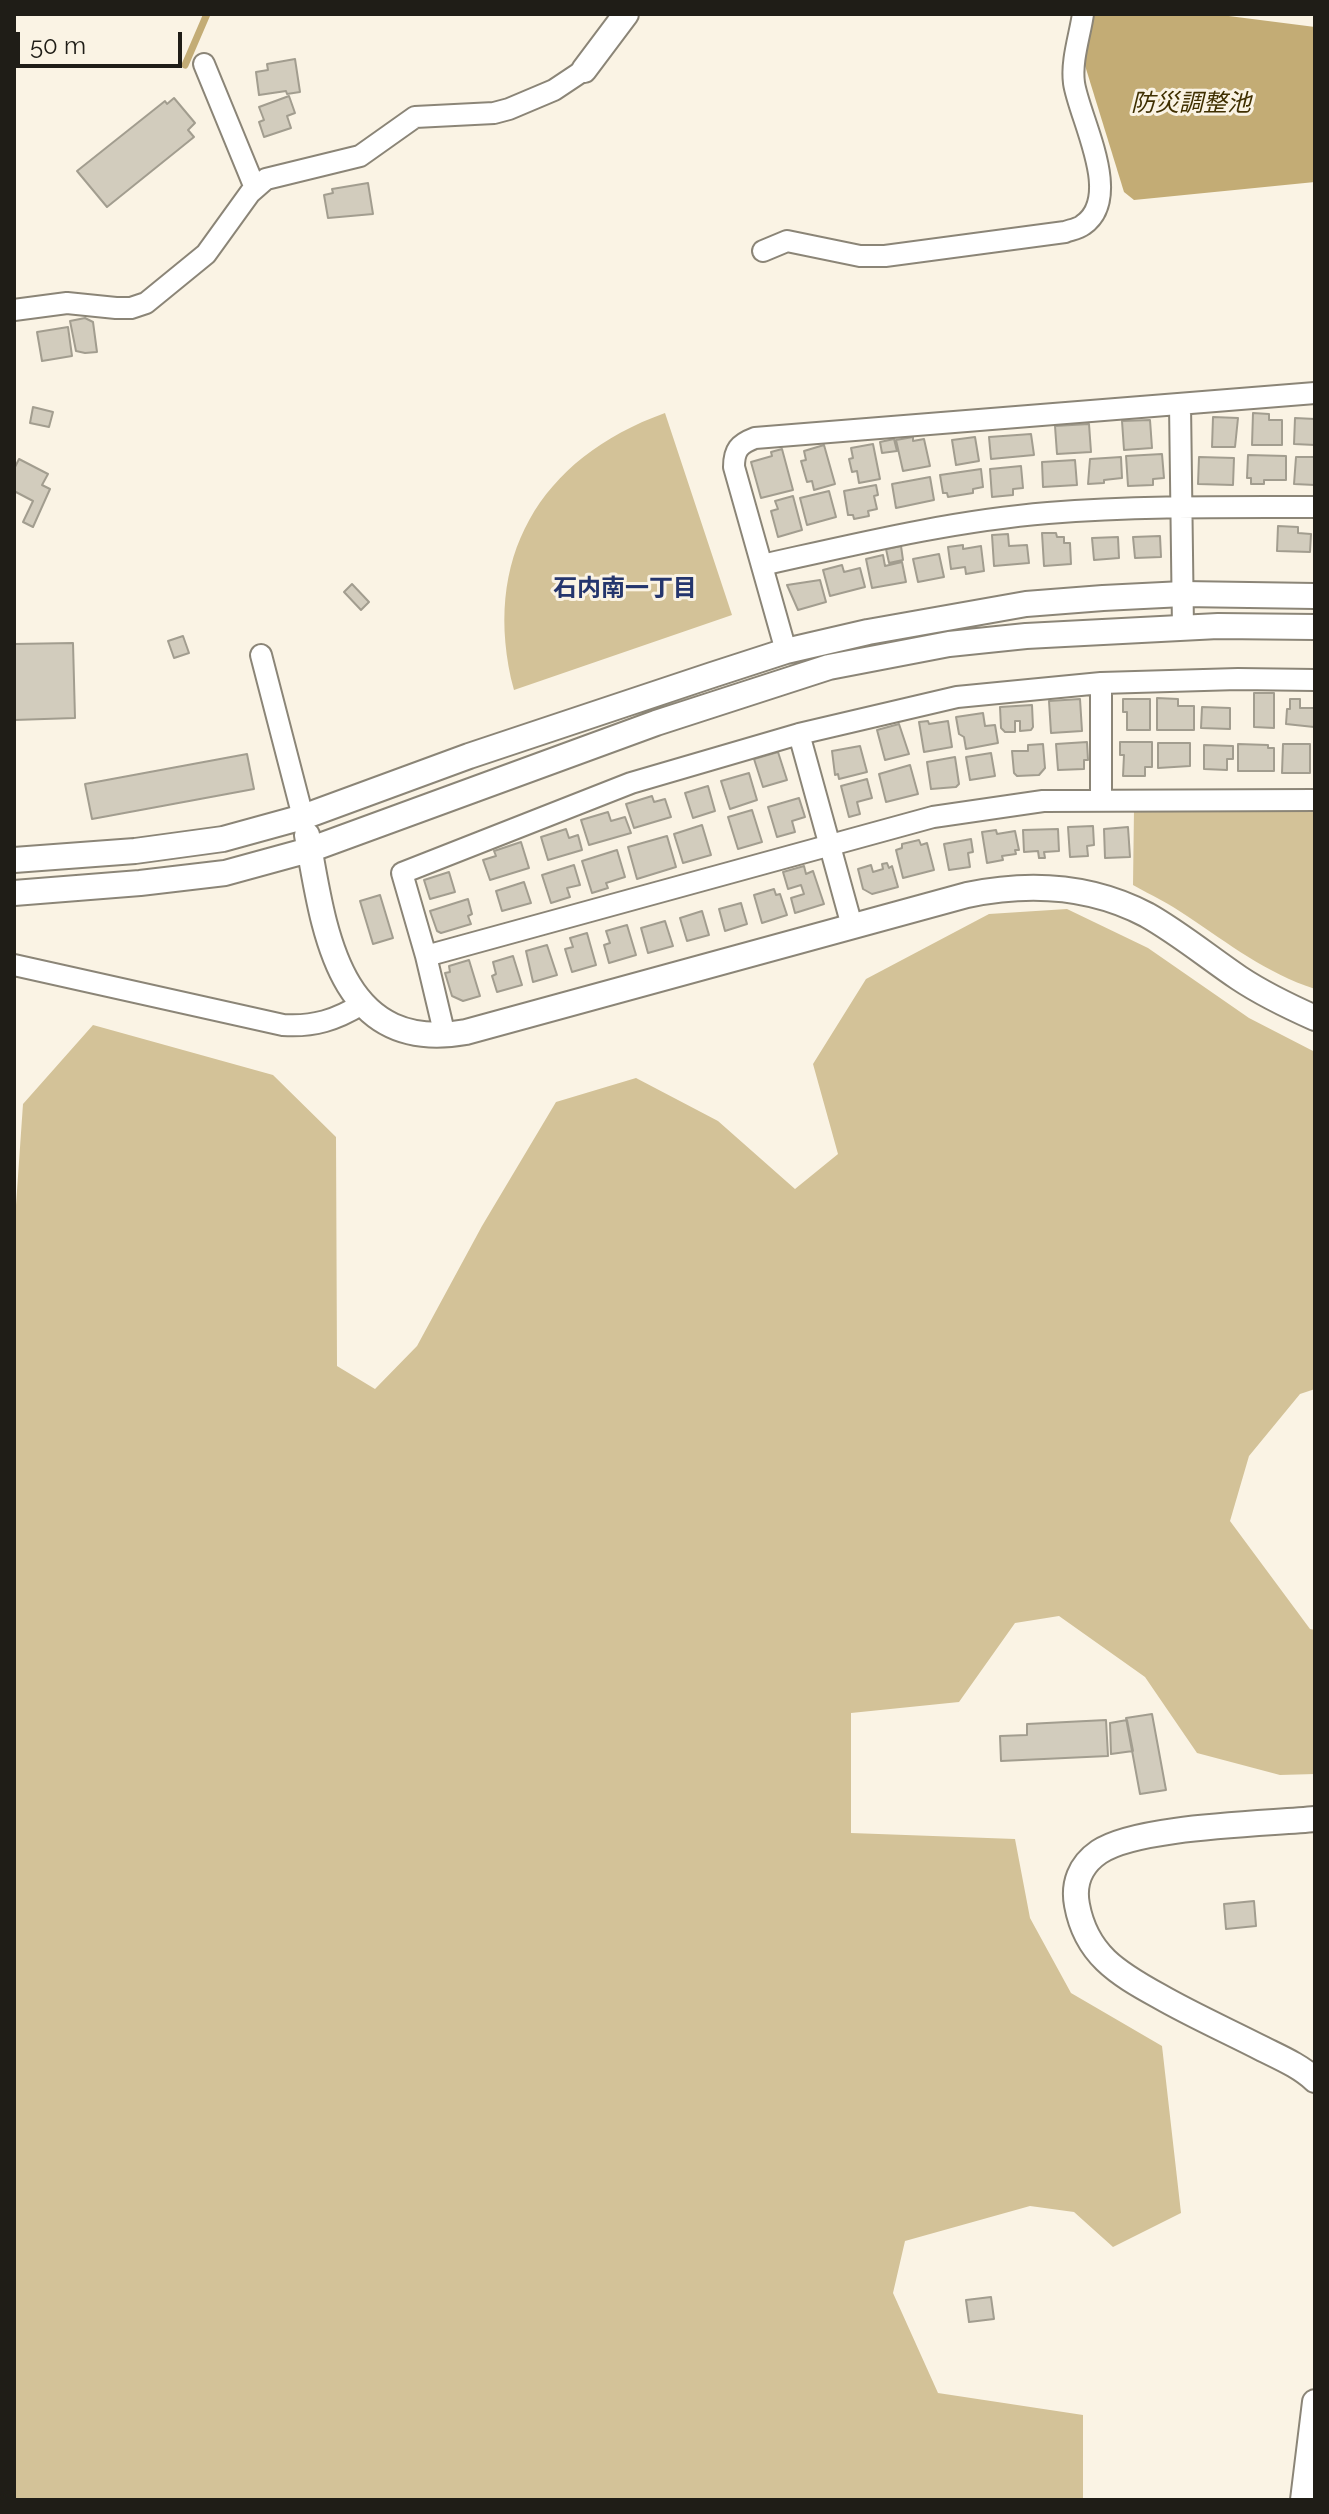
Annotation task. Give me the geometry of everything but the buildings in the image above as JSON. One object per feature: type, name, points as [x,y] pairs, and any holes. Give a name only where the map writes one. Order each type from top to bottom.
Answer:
[{"type":"street","points":[[14,310],[67,303],[131,308],[146,303],[206,254],[255,188],[276,175],[360,156],[415,117],[494,113],[554,90],[584,70],[626,14]]},
{"type":"street","points":[[763,251],[787,241],[860,256],[885,256],[1065,232],[1083,225],[1095,211],[1099,191],[1096,152],[1074,82],[1083,14]]},
{"type":"street","points":[[204,64],[255,188]]},
{"type":"street","points":[[786,651],[734,467],[734,454],[742,443],[755,438],[1315,393]]},
{"type":"street","points":[[1180,404],[1183,628]]},
{"type":"street","points":[[762,565],[915,530],[1047,513],[1182,507],[1315,507]]},
{"type":"street","points":[[14,860],[223,839],[303,817],[469,756],[786,651],[868,632],[1026,604],[1183,594],[1315,596]]},
{"type":"street","points":[[14,893],[225,873],[309,850],[656,723],[829,667],[949,644],[1026,636],[1183,628],[1315,627]]},
{"type":"street","points":[[261,655],[338,965],[350,990],[362,1004],[393,1026],[410,1032],[445,1036],[852,926],[997,889],[1028,886],[1088,893],[1146,915],[1252,986],[1315,1018]]},
{"type":"street","points":[[445,1036],[402,873],[631,783],[799,734],[957,697],[1101,683],[1315,680]]},
{"type":"street","points":[[1101,683],[1101,801]]},
{"type":"street","points":[[799,734],[852,926]]},
{"type":"street","points":[[426,956],[933,817],[1043,801],[1315,800]]},
{"type":"street","points":[[14,965],[283,1025],[324,1023],[362,1004]]},
{"type":"street","points":[[1315,1819],[1124,1840],[1098,1853],[1081,1871],[1074,1889],[1081,1928],[1101,1956],[1121,1973],[1160,1997],[1289,2062],[1315,2080]]},
{"type":"street","points":[[1303,2500],[1315,2402]]},
{"type":"shaded area","points":[[665,413],[732,615],[514,690],[506,643],[506,598],[514,557],[530,520],[553,486],[583,457],[621,432]]},
{"type":"shaded area","points":[[1134,809],[1315,810],[1315,989],[1264,966],[1133,885]]},
{"type":"shaded area","points":[[1067,909],[1148,948],[1249,1018],[1315,1052],[1315,1389],[1300,1394],[1249,1456],[1230,1521],[1310,1629],[1315,1630],[1315,1774],[1280,1775],[1197,1753],[1145,1677],[1059,1616],[1015,1623],[959,1702],[851,1713],[851,1833],[1015,1839],[1030,1918],[1071,1993],[1162,2046],[1181,2213],[1113,2247],[1074,2212],[1030,2206],[905,2241],[893,2293],[938,2393],[1083,2415],[1083,2500],[14,2500],[14,1234],[23,1104],[93,1025],[273,1075],[336,1137],[337,1366],[375,1389],[417,1346],[482,1226],[556,1102],[636,1078],[718,1121],[795,1189],[838,1154],[813,1064],[866,979],[989,914]]},
{"type":"water","name":"防災調整池","points":[[1090,14],[1213,14],[1315,27],[1315,182],[1134,200],[1124,192],[1083,59]]},
{"type":"waterway","points":[[185,65],[207,14]]},
{"type":"district","name":"石内南一丁目","points":[[625,589]]}]
